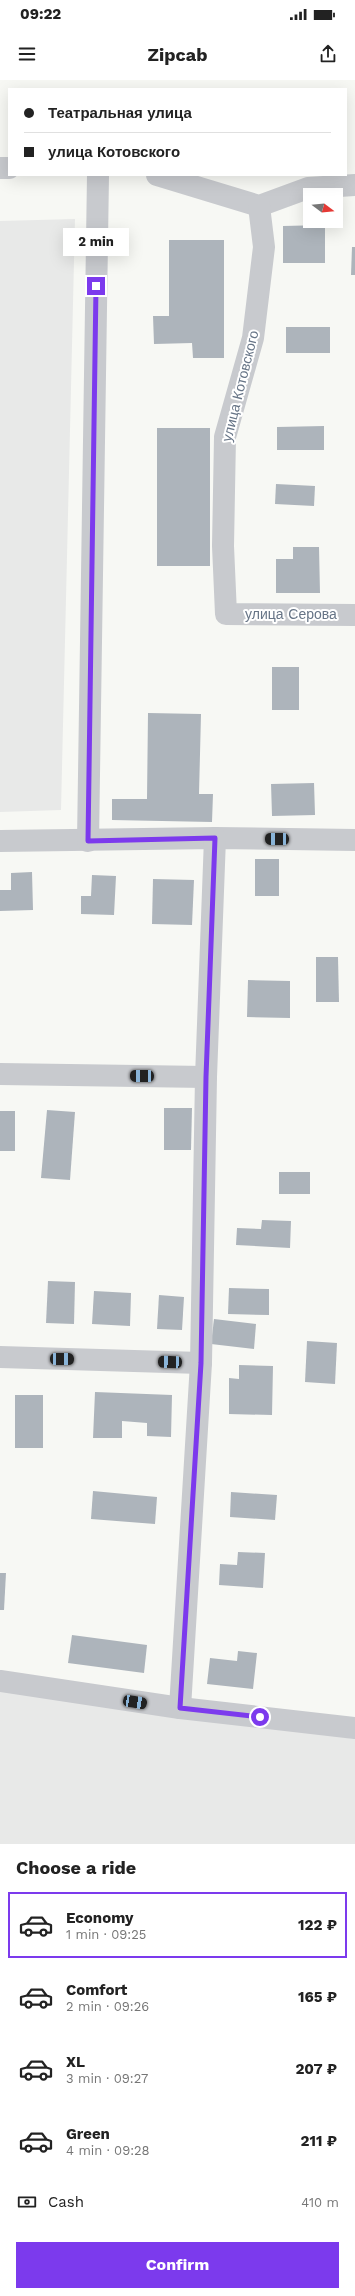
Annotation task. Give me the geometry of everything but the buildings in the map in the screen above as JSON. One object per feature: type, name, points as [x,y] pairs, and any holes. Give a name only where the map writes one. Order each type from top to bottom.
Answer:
[{"type":"street","points":[[88,841],[98,176]]},
{"type":"street","points":[[160,176],[260,206],[308,188],[355,185]]},
{"type":"street","name":"улица Котовского","points":[[226,614],[223,546],[225,437],[253,338],[264,247],[260,206]]},
{"type":"street","name":"улица Серова","points":[[226,614],[355,615]]},
{"type":"street","points":[[180,1708],[201,1363],[206,1077],[215,838]]},
{"type":"street","points":[[0,841],[88,841],[215,838],[355,840]]},
{"type":"street","points":[[0,1074],[206,1077]]},
{"type":"street","points":[[0,1357],[201,1363]]},
{"type":"street","points":[[0,1681],[180,1708],[355,1728]]},
{"type":"shaded area","points":[[75,219],[61,810],[0,812],[0,221]]},
{"type":"shaded area","points":[[0,1683],[355,1739],[355,1844],[0,1844]]},
{"type":"route","points":[[96,286],[88,841],[215,838],[206,1077],[201,1363],[180,1708],[260,1717]]}]
